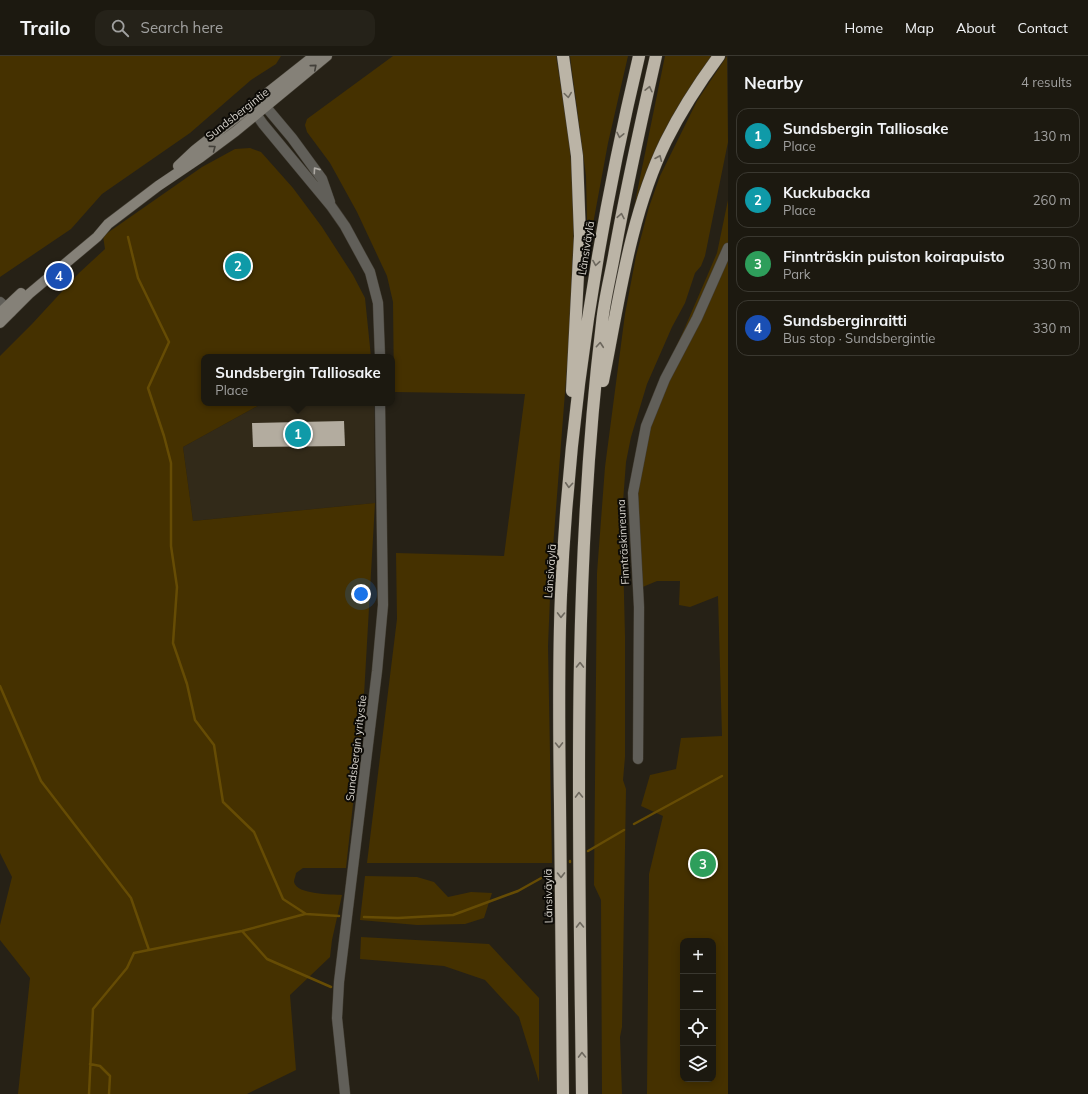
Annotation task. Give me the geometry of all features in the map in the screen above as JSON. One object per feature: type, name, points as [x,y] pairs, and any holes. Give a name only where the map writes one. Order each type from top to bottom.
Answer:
[{"type":"highway","points":[[563,56],[577,156],[580,236],[572,382],[572,446]]},
{"type":"highway","name":"Länsiväylä","points":[[563,1094],[559,745],[561,596],[572,446],[588,318],[604,211],[639,56]]},
{"type":"highway","points":[[582,1094],[578,744],[581,601],[590,453],[602,321],[622,209],[656,56]]},
{"type":"highway","points":[[590,453],[624,272],[633,234],[652,176],[666,142],[680,114],[719,56]]},
{"type":"main road","name":"Sundsbergintie","points":[[158,186],[195,150],[314,56]]},
{"type":"main road","name":"Sundsbergintie","points":[[0,323],[4,308],[54,272],[97,237],[108,224],[158,186],[201,157],[266,107],[327,56]]},
{"type":"street","points":[[256,101],[266,107],[292,138],[322,179],[331,206]]},
{"type":"street","points":[[256,101],[256,114],[346,226],[370,272],[378,303],[380,354]]},
{"type":"street","name":"Finnträskinreuna","points":[[638,759],[638,607],[633,493],[646,426],[665,379],[697,318],[728,248]]},
{"type":"street","name":"Sundsbergin yritystie","points":[[345,1094],[337,1018],[339,982],[377,671],[383,605],[380,406]]},
{"type":"shaded area","points":[[0,56],[281,56],[276,64],[251,80],[190,133],[102,194],[71,229],[0,277]]},
{"type":"shaded area","points":[[393,56],[556,56],[569,138],[573,189],[574,247],[571,315],[551,573],[548,646],[552,863],[367,863],[397,619],[396,553],[504,556],[525,394],[395,392],[393,302],[387,276],[357,212],[330,163],[307,132],[305,125],[307,119]]},
{"type":"shaded area","points":[[570,56],[628,56],[608,143],[586,262],[586,176]]},
{"type":"shaded area","points":[[665,56],[712,56],[677,108],[634,213],[633,212]]},
{"type":"shaded area","points":[[727,56],[728,142],[705,256],[701,266],[695,273],[685,303],[672,327],[647,384],[631,437],[626,462],[622,515],[625,636],[625,757],[623,780],[626,789],[622,1027],[620,1037],[622,1094],[602,1094],[601,900],[594,885],[597,573],[605,467],[625,314],[636,256],[649,207],[660,176],[697,101]]},
{"type":"shaded area","points":[[250,148],[261,152],[293,188],[322,227],[353,275],[365,298],[371,354],[201,354],[201,406],[258,406],[183,447],[193,521],[375,503],[363,713],[346,868],[303,868],[296,873],[294,881],[297,886],[308,892],[342,895],[332,940],[330,957],[290,995],[296,1070],[247,1094],[18,1094],[30,978],[0,940],[0,925],[12,877],[0,853],[0,356],[79,273],[105,249],[103,236],[202,167],[235,149]]},
{"type":"shaded area","points":[[728,200],[728,1094],[647,1094],[649,874],[663,816],[641,806],[650,775],[676,769],[681,738],[722,736],[718,596],[690,607],[679,605],[680,581],[657,581],[633,591],[636,506],[654,393],[683,332],[717,253]]},
{"type":"shaded area","points":[[258,406],[374,406],[375,503],[193,521],[183,447]]},
{"type":"shaded area","points":[[365,876],[417,877],[434,882],[448,897],[471,892],[492,893],[484,918],[465,924],[417,925],[360,920]]},
{"type":"shaded area","points":[[361,937],[489,944],[539,998],[539,1082],[519,1017],[485,980],[444,966],[360,959]]},
{"type":"building","points":[[344,421],[345,446],[253,447],[252,423]]},
{"type":"waterway","points":[[128,237],[138,278],[169,342],[148,388],[164,436],[171,463],[171,546],[177,587],[173,643],[187,684],[195,720],[214,745],[223,802],[254,832],[283,899],[306,914],[339,916]]},
{"type":"waterway","points":[[0,686],[41,781],[131,898],[149,950]]},
{"type":"waterway","points":[[634,824],[722,776]]},
{"type":"waterway","points":[[588,851],[624,830]]},
{"type":"waterway","points":[[364,917],[398,918],[453,915],[518,891],[552,872]]},
{"type":"waterway","points":[[89,1094],[93,1009],[127,968],[134,953],[242,931],[305,914]]},
{"type":"waterway","points":[[242,931],[267,959],[331,987]]},
{"type":"waterway","points":[[90,1064],[100,1066],[110,1076],[109,1094]]},
{"type":"place","name":"Kuckubacka","points":[[238,266]]},
{"type":"place","name":"Sundsberginraitti","points":[[59,276]]},
{"type":"place","name":"Sundsbergin Talliosake","points":[[298,434]]},
{"type":"place","name":"Finnträskin puiston koirapuisto","points":[[703,864]]}]
